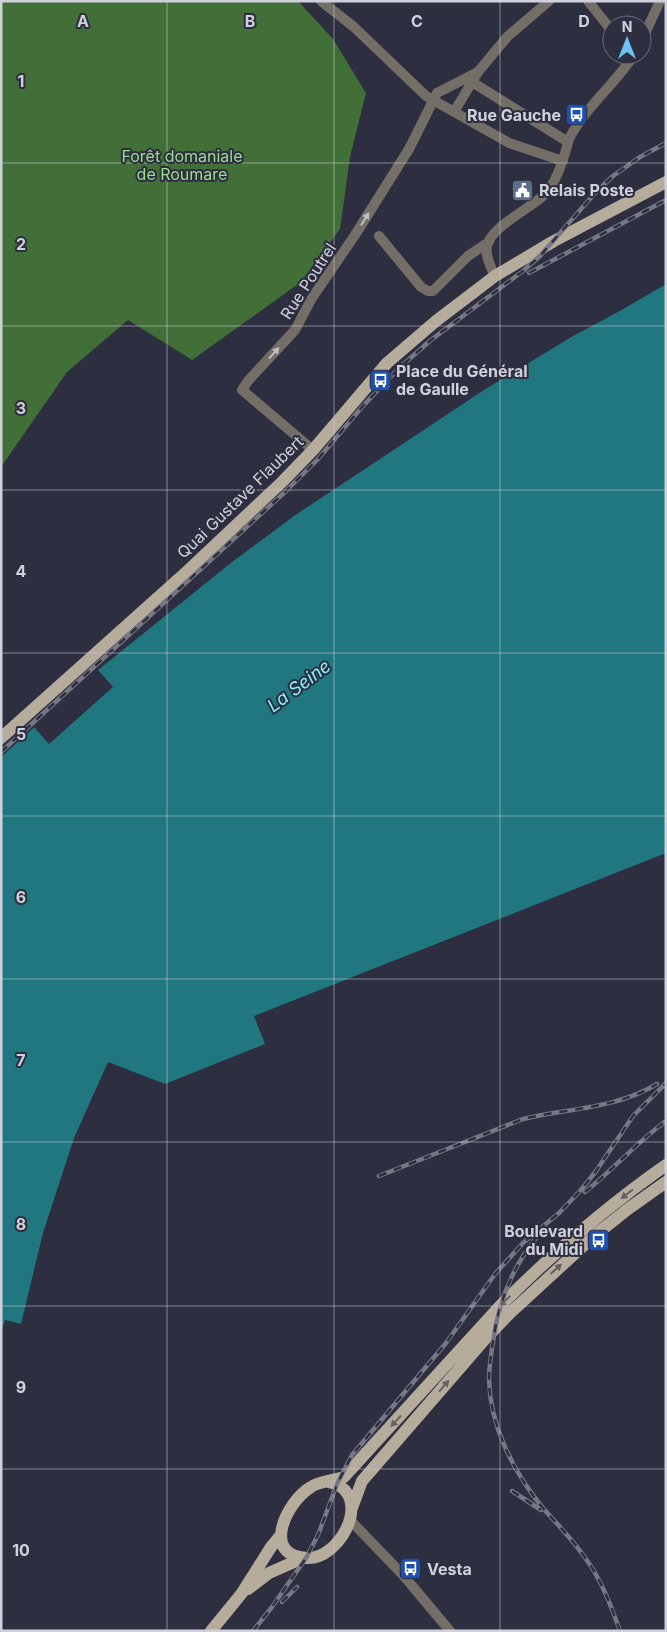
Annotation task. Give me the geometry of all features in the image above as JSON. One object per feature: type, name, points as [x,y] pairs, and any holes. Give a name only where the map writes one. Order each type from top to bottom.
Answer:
[{"type":"main road","name":"Quai Gustave Flaubert","points":[[1,738],[182,576],[282,482],[313,450],[388,363],[436,321],[495,276],[554,241],[666,182]]},
{"type":"main road","points":[[666,1165],[598,1216],[531,1275],[500,1306],[344,1477],[312,1485],[294,1501],[282,1524],[280,1536],[288,1554],[298,1558],[312,1558],[325,1555],[351,1521],[352,1508],[362,1481],[485,1339],[510,1313],[594,1236],[666,1182]]},
{"type":"main road","points":[[329,1482],[340,1486],[348,1495],[352,1508]]},
{"type":"main road","points":[[211,1631],[242,1593],[280,1536]]},
{"type":"main road","points":[[242,1593],[269,1573],[303,1558]]},
{"type":"street","points":[[320,1],[354,27],[426,96],[509,143],[563,161]]},
{"type":"street","points":[[454,112],[478,72],[507,38],[549,1]]},
{"type":"street","points":[[588,1],[602,18]]},
{"type":"street","points":[[652,18],[660,1]]},
{"type":"street","points":[[379,236],[421,286],[428,291],[433,291],[468,256],[488,242],[502,225],[544,195],[557,177],[568,142],[579,122],[626,65]]},
{"type":"street","points":[[433,100],[437,93],[478,72]]},
{"type":"street","points":[[472,82],[568,142]]},
{"type":"street","name":"Rue Poutrel","points":[[313,450],[242,390],[295,330],[312,298],[356,235],[409,149],[433,100]]},
{"type":"street","points":[[488,242],[488,255],[495,276]]},
{"type":"street","points":[[351,1521],[403,1575],[450,1631]]},
{"type":"green space","name":"Forêt domaniale de Roumare","points":[[1,1],[298,1],[333,39],[366,93],[350,157],[340,229],[301,282],[192,360],[128,320],[67,372],[1,467]]},
{"type":"water","name":"La Seine","points":[[666,284],[666,853],[254,1016],[265,1044],[165,1084],[108,1062],[74,1138],[43,1233],[21,1324],[5,1320],[1,1333],[1,757],[98,670],[232,562],[294,516],[484,390],[573,336]]},
{"type":"pier","points":[[98,670],[113,687],[49,744],[34,727]]},
{"type":"railway","points":[[1,752],[286,491],[318,459],[362,407],[399,368],[431,340],[523,271],[540,256],[595,193],[613,176],[640,157],[666,143]]},
{"type":"railway","points":[[529,273],[666,200]]},
{"type":"railway","points":[[253,1631],[306,1558],[318,1535],[337,1484],[352,1455],[446,1343],[495,1274],[523,1243],[559,1213],[581,1190],[633,1116],[666,1083]]},
{"type":"railway","points":[[379,1176],[523,1119],[608,1103],[641,1092],[657,1084]]},
{"type":"railway","points":[[585,1192],[666,1121]]},
{"type":"railway","points":[[536,1238],[513,1274],[502,1300],[495,1328],[489,1374],[490,1397],[499,1431],[513,1463],[531,1493],[576,1545],[592,1567],[606,1594],[620,1631]]},
{"type":"railway","points":[[512,1491],[541,1510]]},
{"type":"railway","points":[[282,1602],[297,1587]]},
{"type":"place","name":"Rue Gauche","points":[[577,115]]},
{"type":"place","name":"Relais Poste","points":[[523,190]]},
{"type":"place","name":"Place du Général de Gaulle","points":[[380,380]]},
{"type":"place","name":"Boulevard du Midi","points":[[599,1240]]},
{"type":"place","name":"Vesta","points":[[411,1569]]}]
